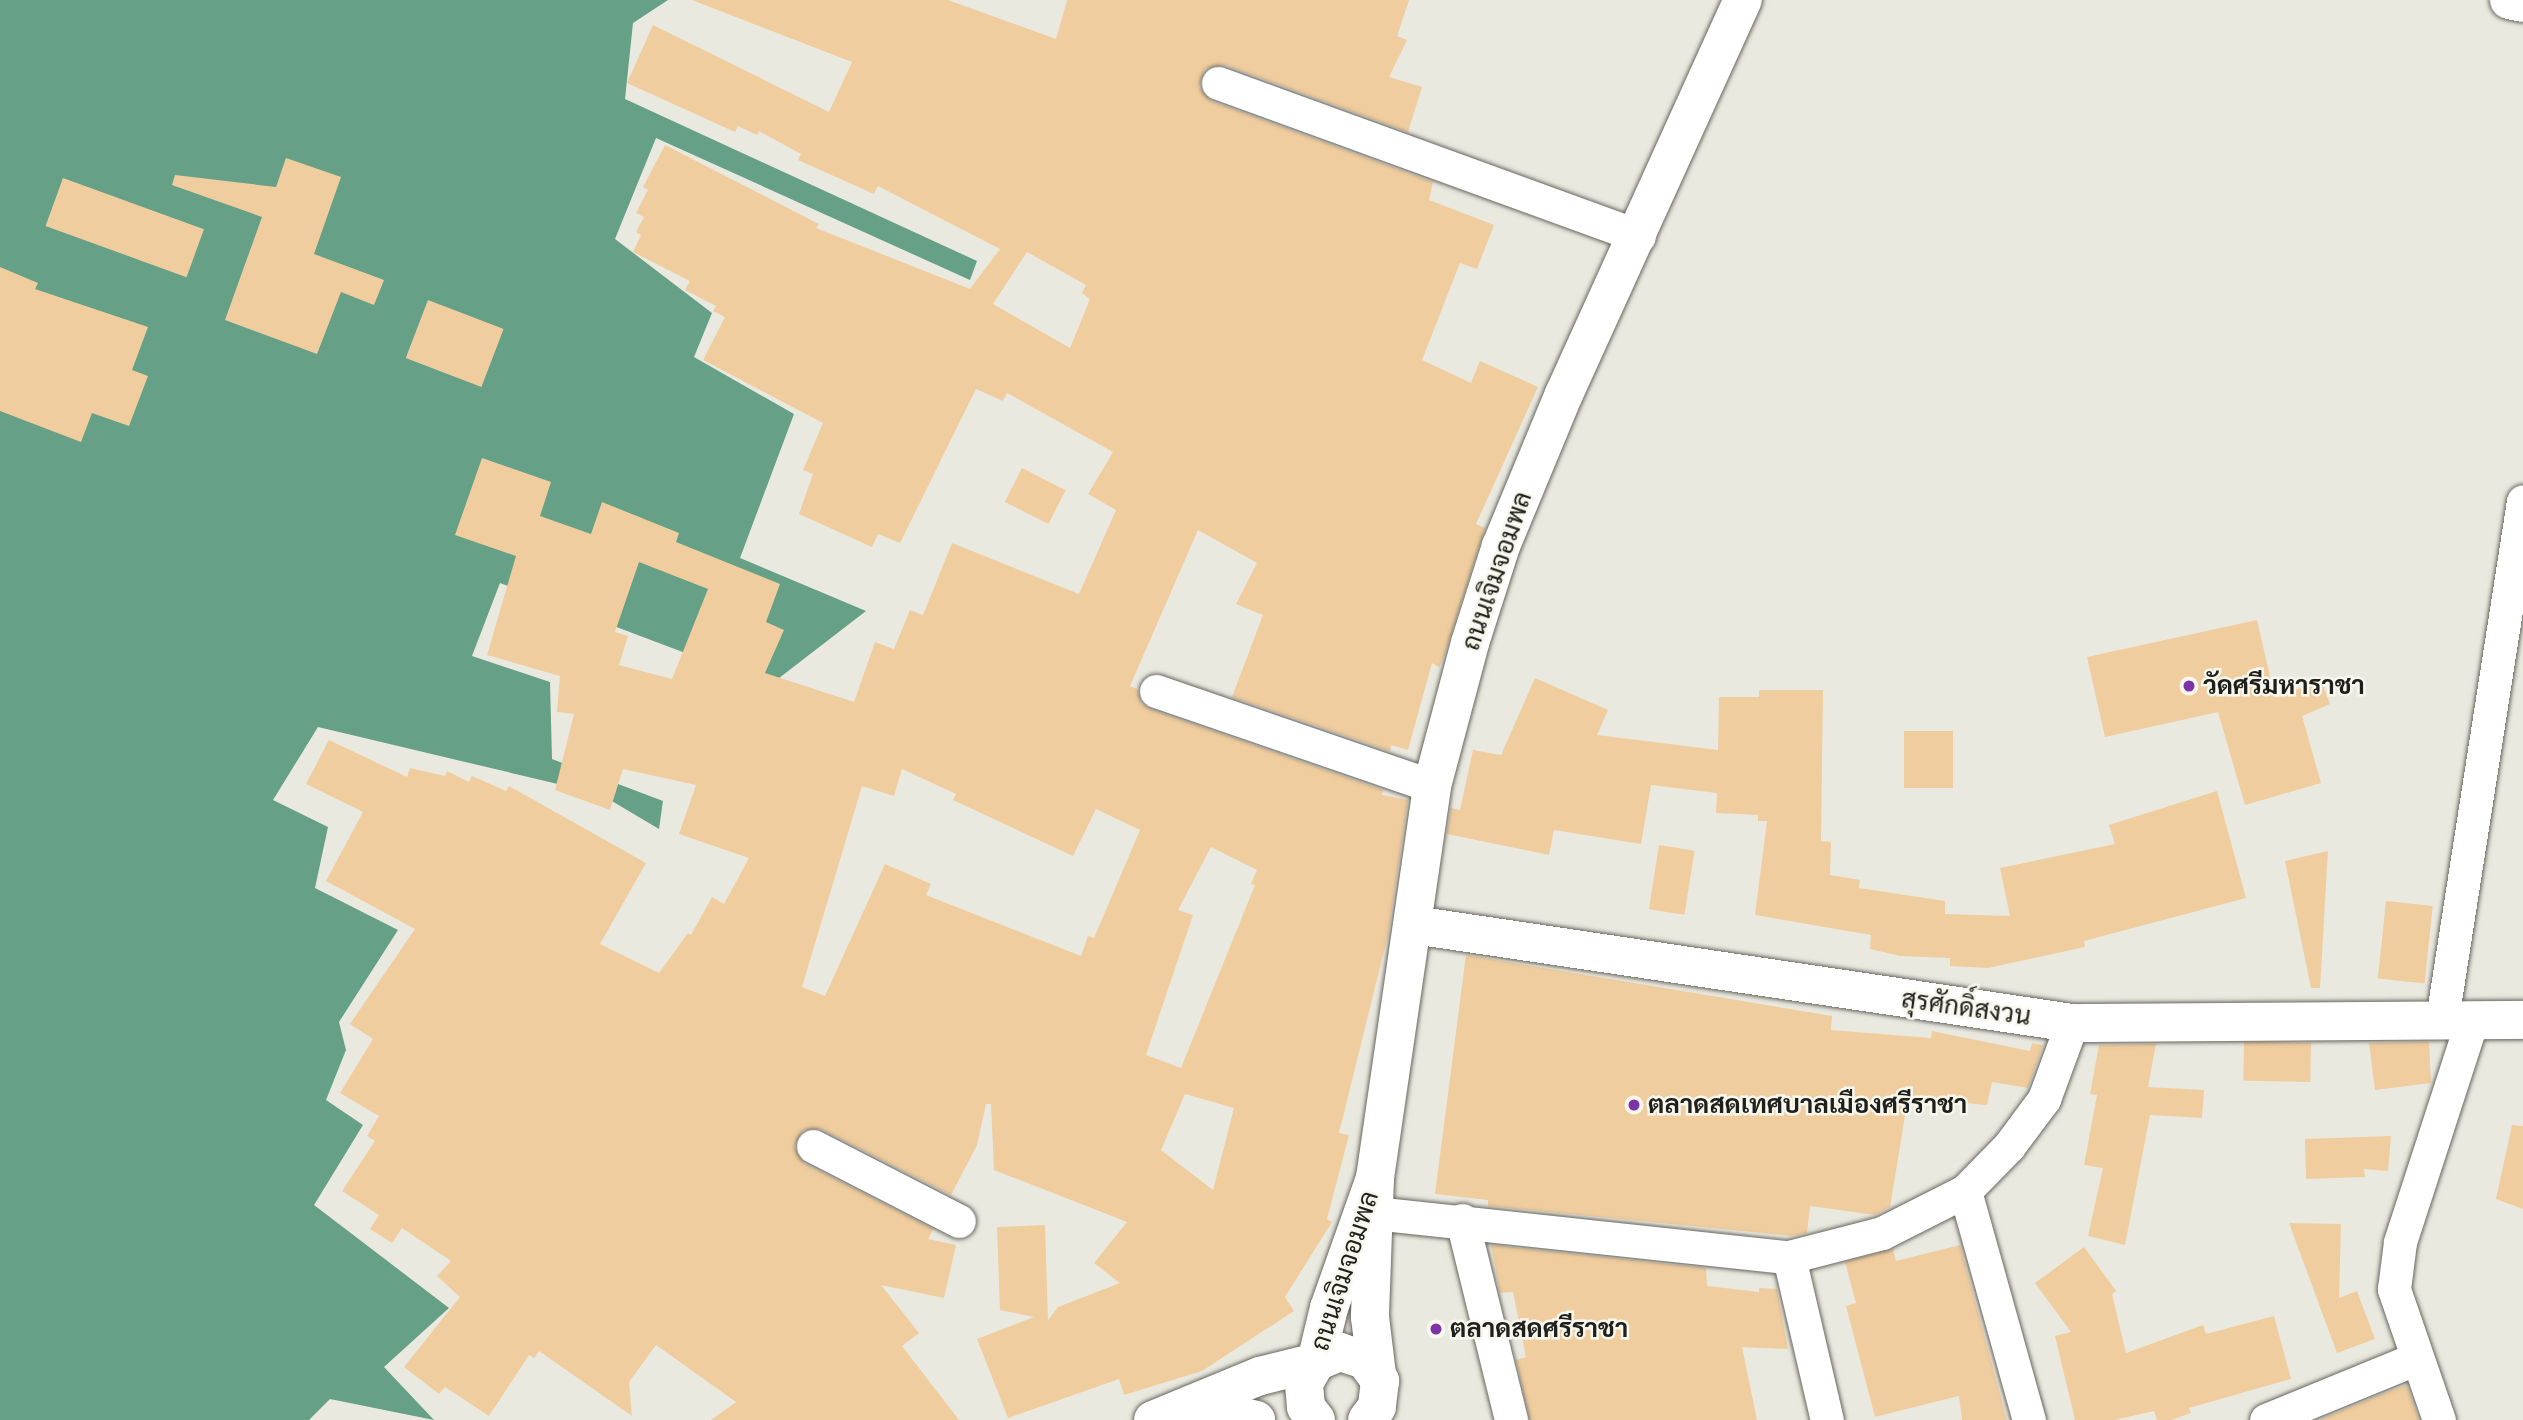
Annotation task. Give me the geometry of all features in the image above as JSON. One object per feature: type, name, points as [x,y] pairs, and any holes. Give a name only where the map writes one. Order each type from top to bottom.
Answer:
[{"type":"main road","name":"ถนนเจิมจอมพล","points":[[1374,1405],[1370,1317],[1375,1196],[1432,786],[1501,546],[1564,394],[1639,236],[1743,0]]},
{"type":"main road","points":[[2509,0],[2523,3]]},
{"type":"main road","name":"สุรศักดิ์สงวน","points":[[1414,925],[2072,1023],[2523,1020]]},
{"type":"main road","name":"ถนนเจิมจอมพล","points":[[1153,1420],[1196,1405],[1254,1379],[1316,1362],[1335,1290],[1375,1196]]},
{"type":"main road","points":[[1254,1379],[1335,1290]]},
{"type":"main road","points":[[1315,1420],[1303,1395],[1308,1371],[1328,1355],[1353,1354],[1365,1360],[1374,1405]]},
{"type":"main road","points":[[1196,1405],[1256,1420]]},
{"type":"street","points":[[1218,83],[1639,236]]},
{"type":"street","points":[[2439,1420],[2415,1359],[2394,1289],[2400,1242],[2457,1020],[2523,501]]},
{"type":"street","points":[[1156,691],[1432,786]]},
{"type":"street","points":[[1375,1196],[1462,1220],[1789,1257],[1882,1233],[1965,1191],[2008,1146],[2044,1099],[2072,1023]]},
{"type":"street","points":[[813,1146],[959,1221]]},
{"type":"street","points":[[1965,1191],[2029,1420]]},
{"type":"street","points":[[1462,1220],[1511,1420]]},
{"type":"street","points":[[1789,1257],[1827,1420]]},
{"type":"street","points":[[2266,1420],[2415,1359]]},
{"type":"shaded area","points":[[0,0],[668,0],[633,23],[625,99],[977,261],[970,280],[656,138],[615,239],[712,313],[694,357],[794,414],[740,558],[866,611],[770,685],[500,583],[472,656],[550,682],[552,759],[663,801],[659,829],[600,794],[318,727],[273,800],[328,827],[315,888],[398,930],[339,1022],[346,1050],[326,1100],[363,1125],[314,1205],[449,1308],[384,1367],[434,1420],[330,1399],[309,1420],[0,1420]]},
{"type":"building","points":[[692,0],[948,0],[1056,39],[1067,0],[1409,0],[1397,36],[1407,40],[1389,77],[1422,87],[1408,132],[1225,65],[1205,69],[1199,87],[1211,101],[1433,182],[1429,200],[1494,225],[1477,269],[1460,263],[1422,360],[1471,383],[1480,361],[1538,387],[1476,524],[1485,528],[1443,659],[1439,667],[1432,663],[1408,750],[1391,745],[1390,751],[1232,697],[1263,615],[1236,604],[1257,563],[1198,530],[1130,686],[1137,689],[1141,703],[1150,709],[1383,790],[1382,795],[1408,800],[1388,935],[1339,1133],[1349,1135],[1327,1219],[1332,1222],[1285,1297],[1294,1311],[1202,1371],[1124,1395],[1119,1379],[1008,1418],[977,1339],[1034,1317],[1000,1310],[997,1227],[1045,1225],[1048,1320],[1058,1307],[1120,1283],[1094,1263],[1127,1222],[994,1170],[991,1104],[986,1104],[977,1145],[951,1195],[821,1129],[803,1130],[794,1146],[804,1163],[933,1229],[928,1239],[956,1245],[944,1298],[881,1285],[919,1333],[902,1346],[959,1420],[711,1420],[736,1402],[656,1345],[629,1382],[632,1416],[539,1351],[534,1358],[529,1355],[489,1416],[445,1387],[439,1394],[404,1367],[460,1297],[437,1276],[451,1261],[402,1228],[392,1243],[370,1229],[379,1215],[342,1191],[375,1141],[367,1136],[379,1116],[340,1093],[373,1039],[350,1024],[415,929],[326,881],[363,812],[306,784],[329,740],[407,777],[410,768],[445,776],[447,771],[469,782],[472,776],[506,791],[509,786],[646,863],[600,944],[659,973],[688,933],[691,935],[712,897],[724,904],[749,858],[679,834],[696,785],[623,769],[610,810],[555,790],[574,714],[557,712],[560,676],[487,655],[516,556],[455,535],[482,458],[551,482],[540,516],[591,534],[602,502],[679,533],[676,542],[780,584],[766,622],[784,630],[765,673],[854,702],[875,642],[894,649],[910,610],[923,615],[952,543],[1079,594],[1116,510],[1088,494],[1113,452],[1007,393],[1003,401],[976,389],[900,543],[878,534],[872,547],[799,514],[813,474],[803,470],[823,423],[703,360],[725,317],[713,311],[716,306],[685,290],[690,281],[633,252],[641,235],[636,232],[644,217],[636,213],[648,190],[643,187],[665,145],[819,224],[816,228],[970,289],[1000,249],[878,186],[874,194],[798,160],[801,154],[759,131],[757,135],[738,126],[735,132],[627,83],[653,25],[829,112],[852,62]],"holes":[[[1027,252],[1086,285],[1082,293],[1090,299],[1070,348],[993,304]],[[639,562],[708,589],[672,679],[619,665],[628,636],[615,632]],[[902,769],[956,794],[953,800],[1073,856],[1096,809],[1140,830],[1094,938],[1088,936],[1081,956],[926,895],[931,884],[885,864],[825,996],[802,987],[862,786],[894,796]],[[1211,847],[1257,870],[1251,884],[1255,885],[1181,1068],[1146,1055],[1193,915],[1178,910]],[[1185,1094],[1234,1108],[1213,1190],[1161,1150]]]},
{"type":"building","points":[[286,158],[341,177],[314,254],[384,280],[374,305],[341,292],[317,354],[225,320],[262,217],[172,185],[175,175],[276,187]]},
{"type":"building","points":[[63,178],[204,229],[187,277],[46,226]]},
{"type":"building","points":[[0,267],[38,283],[35,289],[148,327],[132,370],[148,376],[129,426],[92,413],[81,442],[0,411]]},
{"type":"building","points":[[428,300],[504,329],[481,387],[406,358]]},
{"type":"building","points":[[1022,468],[1066,490],[1048,524],[1005,502]]},
{"type":"building","points":[[2257,620],[2275,698],[2321,680],[2330,704],[2302,716],[2321,783],[2245,805],[2218,712],[2105,737],[2087,657]]},
{"type":"building","points":[[1535,678],[1608,710],[1597,735],[1718,750],[1719,697],[1759,697],[1759,690],[1823,690],[1821,841],[1831,842],[1830,875],[1860,880],[1859,888],[1945,901],[1945,914],[2010,916],[2000,868],[2115,844],[2109,825],[2217,791],[2246,898],[2084,941],[2085,947],[1988,968],[1950,966],[1950,958],[1900,956],[1870,949],[1871,935],[1755,915],[1767,821],[1758,821],[1758,815],[1716,813],[1717,793],[1651,785],[1641,844],[1554,830],[1549,855],[1447,834],[1451,808],[1460,810],[1473,750],[1501,755]]},
{"type":"building","points":[[1904,731],[1953,731],[1953,788],[1904,788]]},
{"type":"building","points":[[1659,845],[1695,851],[1684,915],[1649,909]]},
{"type":"building","points":[[2328,851],[2320,988],[2311,988],[2285,861]]},
{"type":"building","points":[[2386,901],[2433,906],[2425,983],[2378,979]]},
{"type":"building","name":"ตลาดสดเทศบาลเมืองศรีราชา","points":[[1466,955],[1832,1016],[1831,1030],[1931,1038],[1932,1031],[2030,1051],[2032,1043],[2043,1045],[2028,1088],[1992,1082],[1987,1105],[1908,1098],[1890,1207],[1875,1215],[1810,1206],[1807,1233],[1792,1236],[1488,1206],[1488,1200],[1435,1194]]},
{"type":"building","points":[[2244,1042],[2311,1043],[2310,1082],[2243,1081]]},
{"type":"building","points":[[2429,1042],[2431,1083],[2375,1090],[2369,1043]]},
{"type":"building","points":[[2156,1044],[2148,1087],[2204,1090],[2202,1118],[2150,1115],[2125,1245],[2088,1236],[2103,1168],[2084,1165],[2097,1095],[2090,1094],[2099,1045]]},
{"type":"building","points":[[2512,1125],[2523,1126],[2523,1209],[2496,1199]]},
{"type":"building","points":[[2391,1136],[2388,1171],[2364,1169],[2365,1177],[2306,1179],[2305,1139]]},
{"type":"building","points":[[2289,1223],[2341,1224],[2339,1298],[2357,1291],[2375,1339],[2337,1353]]},
{"type":"building","points":[[1491,1245],[1706,1268],[1707,1286],[1759,1292],[1759,1288],[1777,1289],[1788,1349],[1742,1347],[1757,1420],[1530,1420],[1516,1360],[1526,1357],[1513,1292],[1500,1293]]},
{"type":"building","points":[[1960,1245],[2007,1420],[1962,1420],[1959,1396],[1875,1417],[1846,1306],[1856,1303],[1845,1262],[1893,1249],[1896,1261]]},
{"type":"building","points":[[2084,1247],[2116,1291],[2112,1294],[2126,1353],[2203,1325],[2206,1334],[2274,1316],[2291,1379],[2189,1408],[2191,1413],[2171,1420],[2157,1420],[2154,1411],[2114,1420],[2075,1420],[2055,1336],[2071,1332],[2035,1283]]},
{"type":"building","points":[[2407,1385],[2419,1420],[2319,1420],[2372,1398]]},
{"type":"place","name":"วัดศรีมหาราชา","points":[[2189,686]]},
{"type":"place","name":"ตลาดสดเทศบาลเมืองศรีราชา","points":[[1634,1105]]},
{"type":"place","name":"ตลาดสดศรีราชา","points":[[1436,1329]]}]
